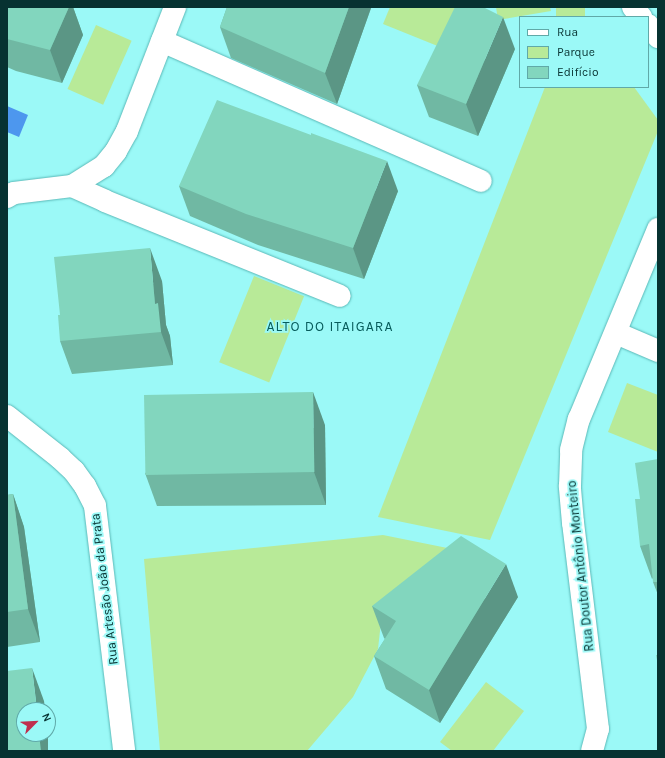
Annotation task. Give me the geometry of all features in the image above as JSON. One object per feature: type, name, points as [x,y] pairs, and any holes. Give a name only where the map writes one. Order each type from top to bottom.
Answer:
[{"type":"street","points":[[633,7],[640,16]]},
{"type":"street","points":[[7,197],[14,193],[72,186],[104,166],[116,151],[127,131],[169,19],[481,181]]},
{"type":"street","points":[[649,26],[658,37]]},
{"type":"street","points":[[72,186],[104,201],[340,296]]},
{"type":"street","name":"Rua Doutor Antônio Monteiro","points":[[592,751],[598,729],[573,523],[570,486],[571,450],[579,419],[658,229]]},
{"type":"street","points":[[616,333],[658,351]]},
{"type":"street","name":"Rua Artesão João da Prata","points":[[7,416],[74,471],[85,486],[95,506],[124,751]]},
{"type":"green space","points":[[390,7],[466,7],[450,51],[383,24]]},
{"type":"green space","points":[[496,7],[550,7],[551,11],[519,16],[498,20]]},
{"type":"green space","points":[[556,7],[585,7],[585,16],[556,16]]},
{"type":"green space","points":[[96,25],[132,41],[103,105],[68,89]]},
{"type":"green space","points":[[545,88],[635,88],[658,120],[658,131],[490,540],[378,517]]},
{"type":"green space","points":[[254,276],[304,296],[269,382],[219,362]]},
{"type":"green space","points":[[627,383],[658,395],[658,452],[608,432]]},
{"type":"green space","points":[[383,535],[477,554],[381,622],[378,649],[353,697],[307,751],[160,751],[144,559]]},
{"type":"green space","points":[[486,682],[524,711],[493,751],[452,751],[440,742]]},
{"type":"water","points":[[7,106],[28,115],[19,137],[7,132]]},
{"type":"building","points":[[7,7],[69,7],[50,50],[7,39]]},
{"type":"building","points":[[227,7],[349,7],[325,73],[220,27]]},
{"type":"building","points":[[455,7],[483,7],[503,17],[466,104],[417,85]]},
{"type":"building","points":[[217,100],[387,161],[353,248],[246,214],[179,186]]},
{"type":"building","points":[[150,248],[155,304],[158,303],[161,332],[60,341],[58,315],[60,315],[54,257]]},
{"type":"building","points":[[313,392],[314,472],[145,475],[144,395]]},
{"type":"building","points":[[658,459],[658,582],[653,582],[649,544],[640,546],[635,499],[640,499],[635,463]]},
{"type":"building","points":[[13,494],[28,609],[7,612],[7,495]]},
{"type":"building","points":[[461,536],[506,564],[429,690],[374,656],[396,621],[372,606]]},
{"type":"building","points":[[656,655],[658,655],[658,666]]},
{"type":"building","points":[[32,668],[36,702],[16,702],[16,742],[40,742],[41,751],[7,751],[7,671]]},
{"type":"district","name":"ALTO DO ITAIGARA","points":[[330,327]]}]
